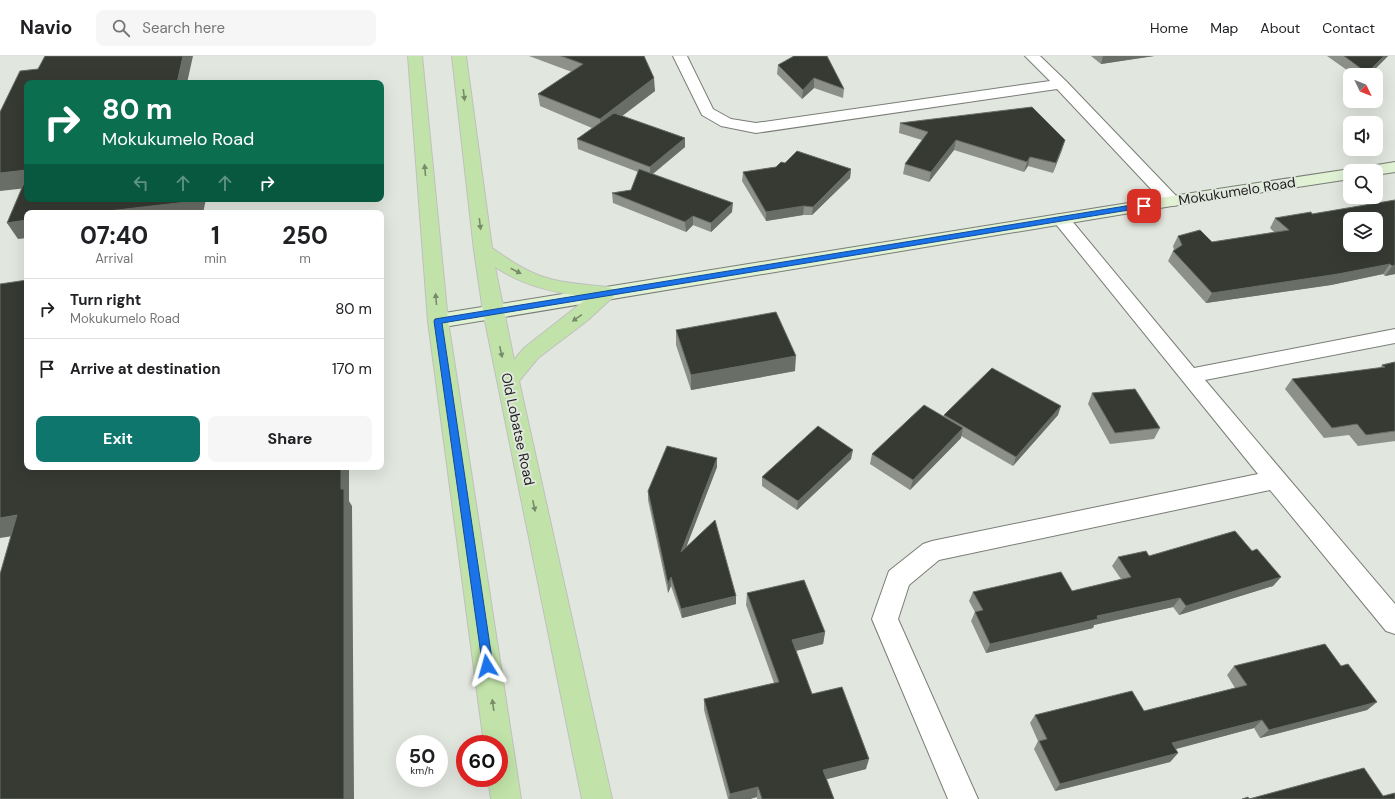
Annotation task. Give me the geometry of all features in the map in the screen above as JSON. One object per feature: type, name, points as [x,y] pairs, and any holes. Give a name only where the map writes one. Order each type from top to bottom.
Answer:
[{"type":"main road","points":[[415,56],[438,321],[497,735]]},
{"type":"main road","name":"Old Lobatse Road","points":[[460,56],[483,250],[493,311],[597,799]]},
{"type":"main road","points":[[483,250],[505,266],[537,282],[559,288],[606,293]]},
{"type":"main road","points":[[507,380],[531,353],[581,315],[606,293]]},
{"type":"main road","points":[[504,787],[506,799]]},
{"type":"street","points":[[680,56],[707,112],[727,123],[756,128],[1061,84]]},
{"type":"street","points":[[1032,56],[1061,84],[1172,201]]},
{"type":"street","points":[[1383,169],[1395,167]]},
{"type":"street","name":"Mokukumelo Road","points":[[438,321],[1172,201],[1343,175]]},
{"type":"street","points":[[1061,220],[1188,376],[1395,623]]},
{"type":"street","points":[[1188,376],[1395,336]]},
{"type":"street","points":[[963,799],[885,619],[898,579],[932,551],[1275,480]]},
{"type":"building","points":[[45,56],[183,56],[178,80],[24,80],[24,170],[0,173],[0,112],[20,71],[38,69]]},
{"type":"building","points":[[561,56],[644,56],[654,78],[600,119],[538,94],[583,64]]},
{"type":"building","points":[[794,56],[827,56],[844,89],[814,78],[803,90],[778,65]]},
{"type":"building","points":[[1344,56],[1384,56],[1372,68],[1360,68]]},
{"type":"building","points":[[1032,107],[1065,140],[1056,163],[1030,157],[1027,162],[956,140],[931,172],[905,164],[928,132],[900,123]]},
{"type":"building","points":[[614,113],[685,138],[650,167],[577,139]]},
{"type":"building","points":[[797,151],[851,169],[813,207],[804,206],[766,212],[743,172],[776,167],[781,162],[785,163]]},
{"type":"building","points":[[639,169],[733,203],[711,223],[693,216],[685,222],[612,193],[631,190]]},
{"type":"building","points":[[24,183],[24,202],[186,202],[117,210],[24,210],[24,220],[7,223]]},
{"type":"building","points":[[1395,200],[1395,265],[1392,266],[1390,264],[1338,274],[1212,293],[1173,251],[1182,245],[1178,236],[1200,230],[1212,242],[1289,230],[1275,218],[1311,212],[1312,214],[1371,204],[1383,204],[1383,202]]},
{"type":"building","points":[[24,280],[24,470],[341,470],[341,489],[344,489],[344,799],[0,799],[0,574],[17,515],[0,518],[0,284]]},
{"type":"building","points":[[776,312],[796,356],[691,375],[676,330]]},
{"type":"building","points":[[1395,362],[1395,431],[1366,435],[1357,424],[1332,428],[1292,379],[1385,367],[1382,365]]},
{"type":"building","points":[[992,368],[1061,406],[1016,457],[944,415]]},
{"type":"building","points":[[1135,389],[1160,428],[1115,433],[1092,393]]},
{"type":"building","points":[[924,405],[963,428],[913,480],[872,454]]},
{"type":"building","points":[[818,426],[853,450],[798,501],[762,477]]},
{"type":"building","points":[[667,446],[717,458],[681,552],[715,520],[736,596],[681,609],[671,577],[668,584],[648,491]]},
{"type":"building","points":[[1235,531],[1252,551],[1257,549],[1281,577],[1186,606],[1180,598],[1097,616],[1098,619],[990,644],[975,612],[983,610],[973,592],[1061,572],[1072,591],[1131,577],[1118,557],[1146,551],[1149,556]]},
{"type":"building","points":[[804,580],[825,632],[792,640],[812,694],[842,687],[869,759],[823,770],[834,799],[762,799],[758,787],[730,794],[704,699],[779,682],[747,593]]},
{"type":"building","points":[[1325,644],[1341,666],[1348,664],[1377,702],[1269,730],[1262,720],[1172,743],[1178,753],[1060,784],[1039,741],[1047,739],[1035,715],[1132,691],[1144,711],[1247,685],[1234,666]]},
{"type":"building","points":[[1364,768],[1383,796],[1395,793],[1395,799],[1249,799]]},
{"type":"route","points":[[487,666],[438,321],[1144,206]]}]
